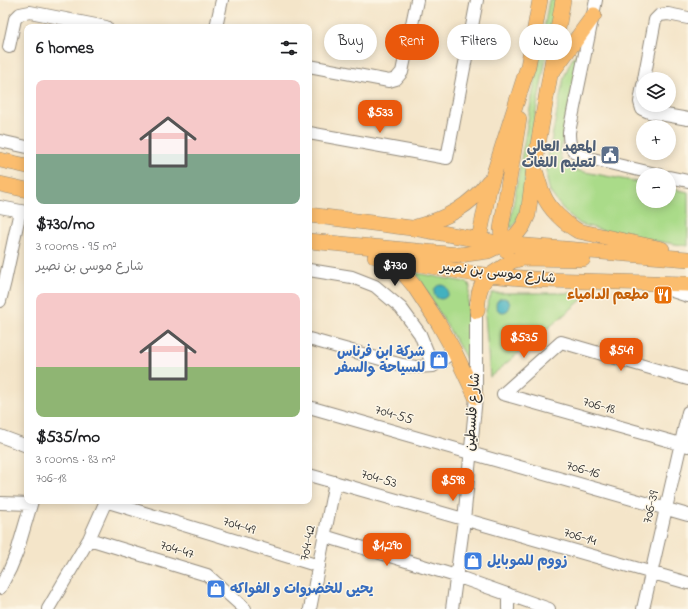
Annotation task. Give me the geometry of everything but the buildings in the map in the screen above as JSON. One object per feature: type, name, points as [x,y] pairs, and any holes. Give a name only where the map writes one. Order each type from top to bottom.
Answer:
[{"type":"main road","points":[[540,0],[501,229],[503,244],[512,261],[527,272],[545,280]]},
{"type":"main road","points":[[503,244],[516,235],[523,226],[528,215],[534,168],[563,0]]},
{"type":"main road","points":[[550,75],[595,7]]},
{"type":"main road","points":[[475,274],[478,246],[489,189],[528,66]]},
{"type":"main road","points":[[0,160],[24,165]]},
{"type":"main road","points":[[534,168],[543,195],[548,204],[566,223],[578,231],[688,254]]},
{"type":"main road","points":[[413,228],[438,220],[457,211],[481,192],[492,178]]},
{"type":"main road","points":[[0,184],[24,189]]},
{"type":"main road","points":[[312,215],[413,228],[478,246],[503,244],[688,260]]},
{"type":"main road","points":[[312,241],[459,255],[478,246]]},
{"type":"main road","name":"شارع موسى بن نصير","points":[[312,245],[475,274],[545,280],[688,284]]},
{"type":"main road","points":[[370,255],[404,274],[414,286],[439,324],[476,396]]},
{"type":"main road","points":[[476,311],[482,284],[486,278],[512,261],[523,258],[688,260]]},
{"type":"street","points":[[217,24],[222,0]]},
{"type":"street","points":[[312,67],[389,82],[396,79],[402,72],[417,0]]},
{"type":"street","points":[[312,134],[446,158],[477,0]]},
{"type":"street","points":[[595,7],[569,132],[569,143],[575,152],[580,156],[636,169]]},
{"type":"street","points":[[9,47],[15,19],[20,14],[30,12],[91,24]]},
{"type":"street","points":[[645,72],[655,20],[660,15],[668,14],[688,18]]},
{"type":"street","points":[[648,112],[688,119]]},
{"type":"street","points":[[0,141],[24,146]]},
{"type":"street","points":[[676,178],[688,181]]},
{"type":"street","points":[[0,207],[23,211],[3,282],[0,301]]},
{"type":"street","points":[[312,270],[352,277],[376,286],[401,308],[420,334],[433,366]]},
{"type":"street","name":"شارع فلسطين","points":[[452,609],[464,520],[476,396],[475,274]]},
{"type":"street","points":[[646,283],[688,296]]},
{"type":"street","points":[[312,340],[402,365],[416,367],[433,366],[454,351]]},
{"type":"street","name":"706-18","points":[[684,445],[503,394],[561,342],[688,379]]},
{"type":"street","name":"704-55","points":[[312,408],[471,453]]},
{"type":"street","name":"706-39","points":[[643,609],[666,509],[684,445],[688,412]]},
{"type":"street","points":[[0,436],[24,445]]},
{"type":"street","name":"706-16","points":[[471,453],[688,515]]},
{"type":"street","name":"704-53","points":[[312,476],[464,520]]},
{"type":"street","name":"704-42","points":[[310,609],[335,482]]},
{"type":"street","points":[[0,503],[24,503]]},
{"type":"street","points":[[0,588],[5,572],[17,552],[31,504]]},
{"type":"street","points":[[48,609],[89,539],[104,504]]},
{"type":"street","name":"704-49","points":[[115,504],[319,566]]},
{"type":"street","name":"706-14","points":[[464,520],[688,583]]},
{"type":"street","points":[[324,536],[456,576],[549,609]]},
{"type":"street","name":"704-47","points":[[89,539],[207,575],[245,609]]},
{"type":"street","points":[[508,594],[508,609]]},
{"type":"green space","points":[[549,0],[557,0],[552,24],[545,24]]},
{"type":"green space","points":[[578,52],[580,53],[580,58],[560,151],[562,161],[569,169],[636,182],[636,208],[676,208],[676,189],[688,192],[688,246],[623,236],[580,224],[566,212],[550,192],[547,180],[547,162],[564,77]]},
{"type":"green space","points":[[539,60],[546,60],[527,160],[523,204],[517,220],[512,228],[510,227]]},
{"type":"green space","points":[[416,273],[469,284],[468,301],[470,365]]},
{"type":"green space","points":[[492,293],[574,293],[584,298],[490,377],[485,315]]},
{"type":"water","points":[[438,285],[444,285],[448,289],[448,295],[444,299],[438,299],[434,295],[434,289]]},
{"type":"water","points":[[503,298],[508,300],[510,305],[508,310],[503,312],[498,310],[496,305],[498,300]]},
{"type":"place","name":"المعهد العالي لتعليم اللغات","points":[[610,155]]},
{"type":"place","name":"مطعم الدامياء","points":[[663,295]]},
{"type":"place","name":"شركة ابن فرناس للسياحة والسفر","points":[[439,360]]},
{"type":"place","name":"زووم للموبايل","points":[[473,561]]},
{"type":"place","name":"يحيى للخضروات و الفواكه","points":[[216,589]]}]
